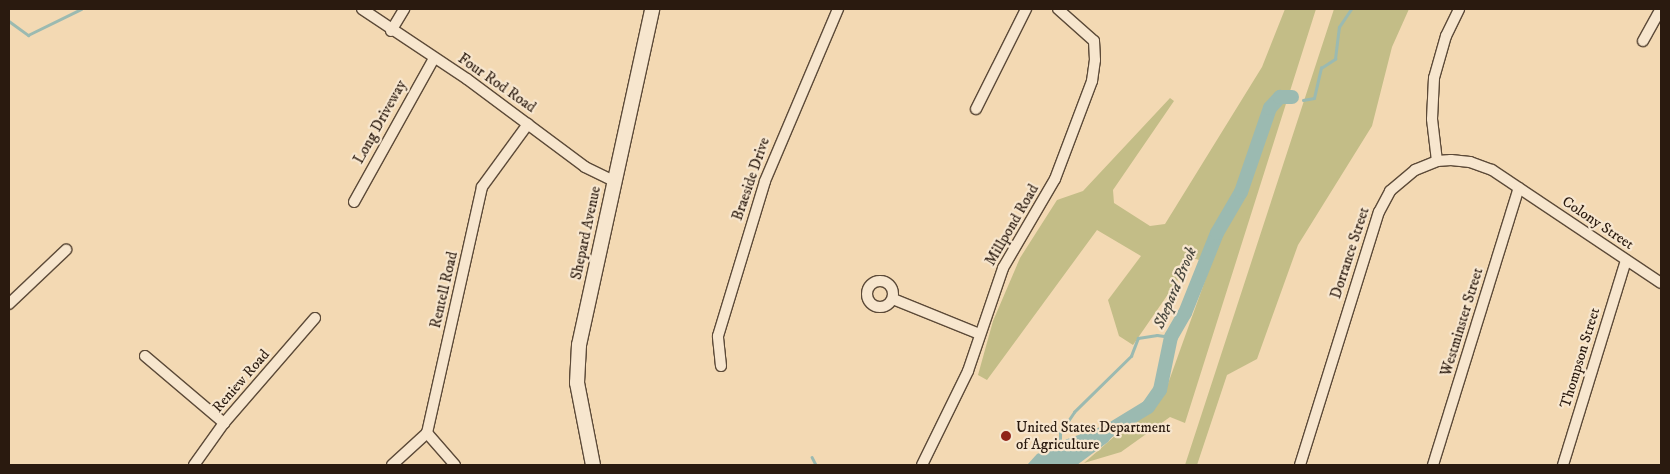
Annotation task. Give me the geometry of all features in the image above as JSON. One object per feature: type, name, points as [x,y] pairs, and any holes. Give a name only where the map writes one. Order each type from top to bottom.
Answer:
[{"type":"main road","name":"Shepard Avenue","points":[[593,465],[580,406],[577,365],[614,181],[652,9]]},
{"type":"street","name":"Four Rod Road","points":[[362,9],[391,31],[434,58],[528,124],[600,177],[614,181]]},
{"type":"street","points":[[391,31],[404,9]]},
{"type":"street","name":"Braeside Drive","points":[[721,366],[718,336],[765,180],[838,9]]},
{"type":"street","points":[[976,110],[1026,9]]},
{"type":"street","name":"Millpond Road","points":[[922,465],[958,395],[1003,268],[1055,179],[1092,81],[1096,60],[1094,41],[1066,13],[1058,9]]},
{"type":"street","points":[[1437,161],[1432,119],[1434,78],[1446,36],[1459,9]]},
{"type":"street","points":[[1643,41],[1661,9]]},
{"type":"street","name":"Long Driveway","points":[[354,202],[434,58]]},
{"type":"street","name":"Rentell Road","points":[[427,433],[482,187],[528,124]]},
{"type":"street","name":"Dorrance Street","points":[[1300,465],[1382,203],[1407,175],[1437,161],[1480,164],[1519,188]]},
{"type":"street","name":"Colony Street","points":[[1519,188],[1661,283]]},
{"type":"street","name":"Westminster Street","points":[[1433,465],[1519,188]]},
{"type":"street","points":[[9,304],[66,250]]},
{"type":"street","name":"Thompson Street","points":[[1564,465],[1626,260]]},
{"type":"street","points":[[893,299],[980,334]]},
{"type":"street","name":"Reniew Road","points":[[194,465],[224,423],[315,318]]},
{"type":"street","points":[[145,356],[224,423]]},
{"type":"street","points":[[392,465],[427,433],[455,465]]},
{"type":"shaded area","points":[[1285,9],[1316,9],[1185,423],[1170,417],[1121,452],[1084,463],[1165,392],[1211,264],[1193,258],[1133,345],[1119,336],[1108,300],[1141,256],[1097,230],[987,380],[978,375],[993,321],[1020,258],[1057,200],[1083,191],[1170,98],[1174,101],[1113,190],[1114,203],[1150,226],[1165,224],[1262,67]]},
{"type":"shaded area","points":[[1334,9],[1409,9],[1392,47],[1372,126],[1298,245],[1257,359],[1227,375],[1197,465],[1185,465]]},
{"type":"water","points":[[1123,423],[1108,442],[1077,465],[1027,465],[1037,454],[1062,441],[1100,427]]},
{"type":"waterway","points":[[9,21],[28,35],[81,9]]},
{"type":"waterway","name":"Shepard Brook","points":[[1303,100],[1314,98],[1321,68],[1335,59],[1339,27],[1351,9]]},
{"type":"waterway","name":"Shepard Brook","points":[[1107,432],[1148,407],[1160,390],[1171,337],[1185,313],[1217,233],[1241,192],[1270,108],[1280,97],[1292,97]]},
{"type":"waterway","points":[[1060,443],[1060,433],[1074,412],[1131,356],[1138,338],[1157,335],[1171,337]]},
{"type":"waterway","points":[[812,457],[816,465]]},
{"type":"place","name":"United States Department of Agriculture","points":[[1006,436]]}]
